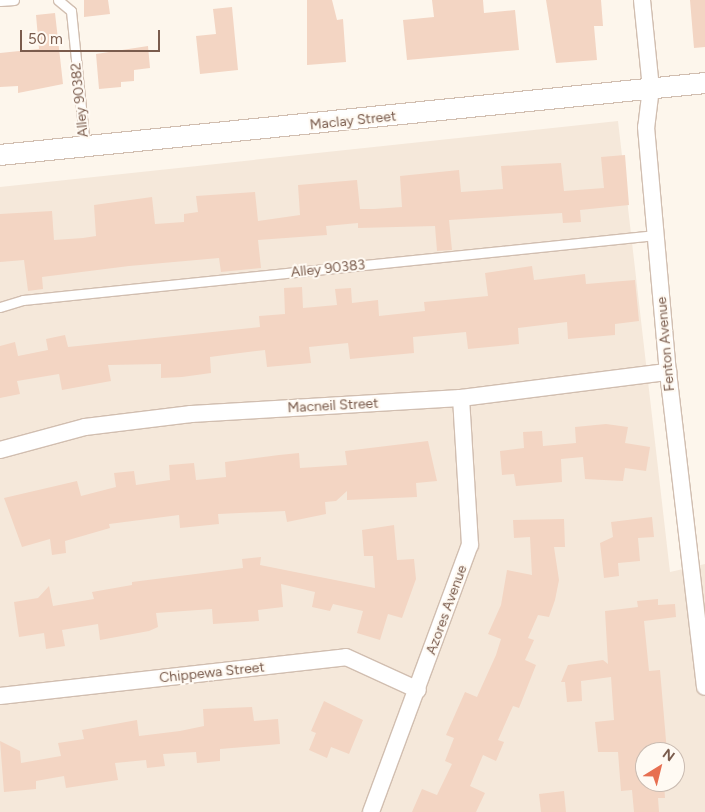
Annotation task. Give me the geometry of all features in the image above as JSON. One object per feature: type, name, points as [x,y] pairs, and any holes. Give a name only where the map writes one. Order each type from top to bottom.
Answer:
[{"type":"street","name":"Fenton Avenue","points":[[642,0],[651,88],[646,127],[668,372],[705,687]]},
{"type":"street","name":"Maclay Street","points":[[0,155],[705,83]]},
{"type":"street","name":"Macneil Street","points":[[0,450],[84,427],[191,414],[462,398],[668,372]]},
{"type":"street","name":"Azores Avenue","points":[[371,812],[418,690],[470,545],[462,398]]},
{"type":"street","name":"Chippewa Street","points":[[0,696],[346,658],[418,690]]},
{"type":"lane","points":[[0,1],[14,0]]},
{"type":"lane","name":"Alley 90382","points":[[58,0],[71,11],[85,147]]},
{"type":"lane","name":"Alley 90383","points":[[0,307],[24,300],[656,235]]},
{"type":"shaded area","points":[[618,121],[670,572],[705,564],[705,812],[0,812],[0,187]]},
{"type":"building","points":[[84,0],[108,0],[110,14],[84,17]]},
{"type":"building","points":[[307,0],[332,0],[337,20],[343,19],[346,62],[307,65]]},
{"type":"building","points":[[432,0],[483,0],[484,13],[515,10],[519,50],[407,60],[403,20],[434,17]]},
{"type":"building","points":[[546,0],[601,0],[603,26],[594,26],[597,60],[556,63]]},
{"type":"building","points":[[690,0],[705,0],[705,47],[694,48]]},
{"type":"building","points":[[232,7],[238,70],[200,74],[196,36],[216,34],[213,9]]},
{"type":"building","points":[[55,13],[63,84],[18,93],[18,86],[0,87],[0,53],[39,49],[36,15]]},
{"type":"building","points":[[148,46],[150,68],[134,70],[134,81],[121,82],[121,87],[99,89],[96,54]]},
{"type":"building","points":[[625,155],[629,205],[580,210],[581,222],[563,223],[562,213],[449,220],[452,250],[437,251],[435,226],[358,228],[358,223],[326,226],[327,235],[258,240],[261,268],[221,272],[219,258],[129,266],[42,277],[43,289],[28,291],[24,260],[0,262],[0,214],[52,211],[54,240],[83,238],[96,236],[94,205],[152,197],[155,224],[184,222],[184,214],[198,212],[196,196],[255,192],[258,221],[300,215],[298,185],[357,180],[360,209],[402,207],[400,176],[459,170],[461,192],[503,189],[501,166],[561,163],[564,191],[604,188],[601,157]]},
{"type":"building","points":[[532,266],[534,280],[585,274],[586,284],[635,280],[639,321],[615,324],[615,335],[568,339],[567,322],[518,328],[519,344],[468,349],[466,332],[413,337],[414,353],[350,359],[348,343],[309,347],[311,363],[267,367],[265,350],[232,354],[210,357],[211,373],[182,377],[161,378],[161,364],[108,365],[111,381],[62,390],[59,374],[17,381],[20,394],[0,398],[0,346],[15,342],[18,356],[48,350],[46,339],[65,335],[68,347],[260,327],[259,316],[285,314],[284,288],[302,287],[303,308],[337,305],[335,289],[351,288],[352,303],[378,300],[379,316],[425,311],[424,302],[488,296],[485,273]]},
{"type":"building","points":[[606,424],[628,427],[625,443],[650,447],[646,471],[625,468],[623,481],[585,479],[583,457],[561,459],[562,482],[516,486],[514,474],[502,475],[500,451],[524,448],[523,432],[542,431],[543,446],[576,443],[575,427]]},
{"type":"building","points":[[428,441],[437,481],[416,483],[417,497],[347,500],[347,491],[336,501],[325,502],[326,514],[287,522],[285,511],[218,514],[219,524],[180,528],[179,515],[109,524],[110,528],[65,541],[66,553],[52,555],[50,539],[22,547],[4,498],[77,481],[81,496],[116,487],[114,473],[134,471],[136,485],[170,480],[169,465],[194,463],[196,480],[226,477],[225,462],[299,453],[300,468],[347,465],[345,451]]},
{"type":"building","points":[[652,517],[654,537],[638,538],[640,561],[618,563],[619,576],[604,578],[600,543],[613,537],[611,522]]},
{"type":"building","points":[[564,519],[565,547],[554,547],[559,580],[555,600],[549,617],[538,615],[528,638],[534,640],[525,660],[536,665],[519,708],[513,706],[498,740],[504,742],[496,761],[483,755],[470,786],[485,793],[476,812],[412,812],[422,789],[437,795],[452,764],[445,761],[454,738],[446,735],[465,692],[477,697],[496,655],[501,639],[488,634],[501,605],[507,570],[532,575],[530,537],[514,538],[513,520]]},
{"type":"building","points":[[394,525],[397,560],[414,559],[416,579],[402,618],[388,614],[380,640],[357,633],[363,611],[333,604],[330,611],[312,607],[315,592],[281,584],[283,607],[258,610],[259,621],[213,624],[212,609],[156,613],[158,627],[149,631],[100,640],[98,624],[62,630],[65,646],[46,649],[44,633],[19,637],[14,602],[38,598],[49,586],[53,606],[94,599],[92,592],[132,585],[132,582],[243,568],[242,559],[261,557],[260,565],[375,588],[373,556],[364,556],[362,530]]},
{"type":"building","points":[[658,599],[658,605],[675,604],[676,617],[644,621],[649,671],[660,670],[666,742],[635,742],[635,792],[665,792],[665,798],[658,798],[659,812],[634,812],[632,790],[621,791],[618,752],[598,752],[595,722],[614,720],[611,677],[581,681],[582,701],[567,702],[565,682],[561,682],[568,665],[603,660],[608,664],[605,611],[638,607],[637,601]]},
{"type":"building","points":[[324,701],[363,720],[349,754],[331,747],[327,758],[309,750],[316,733],[311,731]]},
{"type":"building","points":[[252,707],[254,721],[278,719],[280,744],[220,749],[220,761],[197,763],[196,752],[163,754],[165,766],[147,768],[146,760],[115,763],[118,780],[66,788],[64,776],[36,781],[36,789],[4,792],[0,741],[20,751],[21,763],[61,756],[58,743],[84,739],[82,730],[137,720],[139,736],[180,731],[204,726],[203,709]]},
{"type":"building","points":[[564,791],[566,812],[541,812],[539,794]]}]
